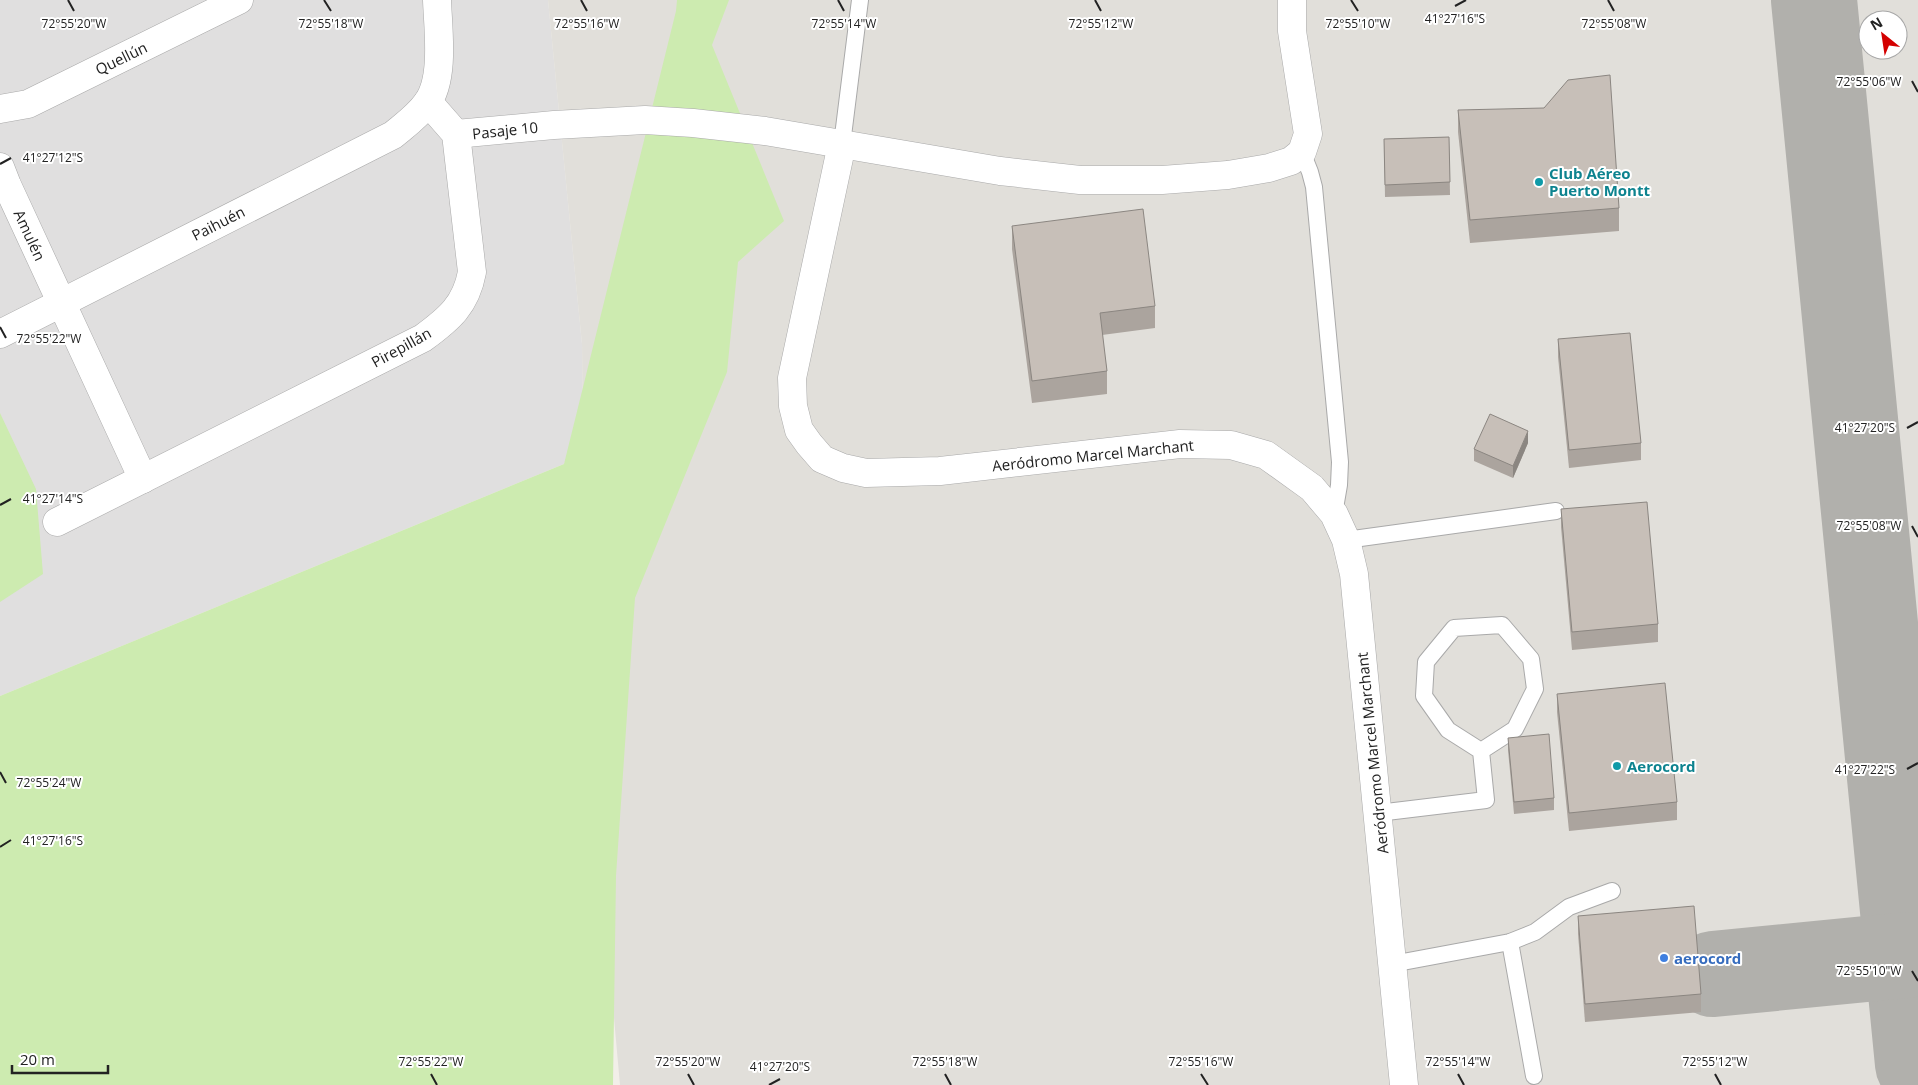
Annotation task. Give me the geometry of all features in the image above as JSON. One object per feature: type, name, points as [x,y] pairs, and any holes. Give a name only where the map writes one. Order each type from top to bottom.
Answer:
[{"type":"street","name":"Quellún","points":[[0,109],[28,104],[239,0]]},
{"type":"street","points":[[437,0],[438,65],[435,83],[428,102],[456,134]]},
{"type":"street","points":[[842,144],[1000,171],[1080,180],[1162,180],[1228,175],[1269,168],[1291,160],[1302,152],[1308,134],[1292,32],[1292,0]]},
{"type":"street","name":"Paihuén","points":[[0,334],[393,135],[414,119],[428,102]]},
{"type":"street","name":"Pasaje 10","points":[[456,134],[554,125],[645,120],[764,131],[842,144]]},
{"type":"street","name":"Pirepillán","points":[[57,522],[423,338],[444,322],[456,310],[470,286],[472,272],[456,134]]},
{"type":"street","name":"Aeródromo Marcel Marchant","points":[[842,144],[792,378],[793,406],[799,430],[822,459],[843,468],[866,473],[894,474],[940,471],[1180,444],[1231,445],[1266,455],[1312,488],[1334,514],[1346,540],[1354,574],[1404,1085]]},
{"type":"street","name":"Amulén","points":[[0,166],[7,185],[62,302]]},
{"type":"street","points":[[62,302],[143,479]]},
{"type":"lane","points":[[842,144],[860,0]]},
{"type":"lane","points":[[1302,152],[1314,187],[1340,462],[1339,485],[1334,514]]},
{"type":"lane","points":[[1346,540],[1556,511]]},
{"type":"lane","points":[[1502,625],[1531,659],[1535,689],[1515,729],[1481,751],[1448,730],[1424,696],[1426,662],[1454,628],[1502,625]]},
{"type":"lane","points":[[1378,813],[1486,800],[1481,751]]},
{"type":"lane","points":[[1392,964],[1510,942],[1535,932],[1569,908],[1612,891]]},
{"type":"lane","points":[[1510,942],[1534,1076]]},
{"type":"shaded area","points":[[0,0],[548,0],[582,344],[583,422],[564,464],[0,696]]},
{"type":"shaded area","points":[[548,0],[1918,0],[1918,1085],[620,1085],[586,705],[582,344]]},
{"type":"green space","points":[[677,0],[729,0],[712,45],[784,221],[738,262],[727,372],[635,598],[616,876],[613,1085],[0,1085],[0,696],[564,464],[676,11]]},
{"type":"green space","points":[[0,413],[36,489],[43,574],[0,602]]},
{"type":"building","name":"Club Aéreo Puerto Montt","points":[[1610,75],[1619,208],[1470,220],[1458,110],[1544,108],[1568,80]]},
{"type":"building","points":[[1449,137],[1450,182],[1385,185],[1384,139]]},
{"type":"building","points":[[1143,209],[1155,306],[1100,313],[1107,371],[1032,381],[1012,226]]},
{"type":"building","points":[[1630,333],[1641,443],[1569,450],[1558,339]]},
{"type":"building","points":[[1490,414],[1528,431],[1513,466],[1474,449]]},
{"type":"building","points":[[1647,502],[1658,624],[1572,632],[1561,509]]},
{"type":"building","name":"Aerocord","points":[[1665,683],[1677,802],[1569,813],[1557,694]]},
{"type":"building","points":[[1549,734],[1554,798],[1514,802],[1508,738]]},
{"type":"building","points":[[1694,906],[1701,994],[1585,1004],[1578,916]]},
{"type":"taxiway","points":[[1814,0],[1918,1064]]},
{"type":"taxiway","points":[[1713,974],[1907,955]]},
{"type":"place","name":"Club Aéreo Puerto Montt","points":[[1539,182]]},
{"type":"place","name":"Aerocord","points":[[1617,766]]},
{"type":"place","name":"aerocord","points":[[1664,958]]}]
